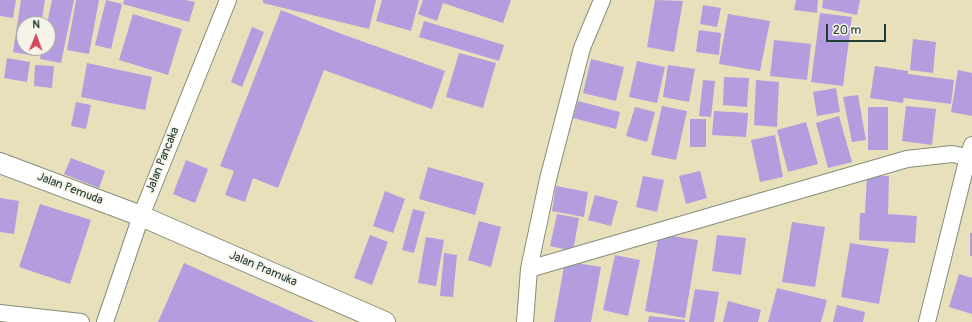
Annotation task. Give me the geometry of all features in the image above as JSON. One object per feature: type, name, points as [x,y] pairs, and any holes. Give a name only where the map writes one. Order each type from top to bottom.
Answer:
[{"type":"street","name":"Jalan Pancaka","points":[[105,322],[140,216],[228,0]]},
{"type":"street","points":[[525,322],[529,269],[548,179],[582,48],[602,0]]},
{"type":"street","points":[[529,269],[907,159],[971,153],[927,322]]},
{"type":"street","name":"Jalan Pemuda","points":[[0,163],[140,216]]},
{"type":"street","name":"Jalan Pramuka","points":[[140,216],[378,320]]},
{"type":"street","points":[[0,313],[81,322]]},
{"type":"building","points":[[0,0],[16,0],[13,18],[0,16]]},
{"type":"building","points":[[21,0],[45,0],[42,16],[19,16]]},
{"type":"building","points":[[52,0],[74,0],[61,63],[40,59],[41,56],[56,56],[56,16],[49,16]]},
{"type":"building","points":[[76,0],[99,0],[89,54],[67,50]]},
{"type":"building","points":[[106,0],[122,4],[111,49],[95,45]]},
{"type":"building","points":[[124,0],[186,0],[195,2],[189,22],[123,4]]},
{"type":"building","points":[[263,0],[376,0],[369,29],[263,3]]},
{"type":"building","points":[[382,0],[419,0],[411,31],[376,21]]},
{"type":"building","points":[[423,0],[511,0],[503,23],[443,3],[437,21],[418,14]]},
{"type":"building","points":[[655,0],[683,1],[674,52],[647,47]]},
{"type":"building","points":[[796,0],[818,0],[817,13],[794,10]]},
{"type":"building","points":[[823,0],[860,0],[857,15],[822,8]]},
{"type":"building","points":[[703,5],[721,8],[717,27],[700,24]]},
{"type":"building","points":[[281,10],[339,33],[445,71],[432,109],[324,70],[278,188],[253,178],[245,202],[225,195],[234,171],[220,166]]},
{"type":"building","points":[[820,13],[852,17],[843,86],[811,82]]},
{"type":"building","points":[[133,14],[182,29],[168,75],[119,60]]},
{"type":"building","points":[[728,14],[770,21],[760,71],[719,64]]},
{"type":"building","points":[[424,21],[504,45],[499,61],[419,37]]},
{"type":"building","points":[[252,27],[264,32],[242,87],[231,82]]},
{"type":"building","points":[[699,30],[721,33],[719,55],[696,52]]},
{"type":"building","points":[[16,32],[16,53],[13,52]]},
{"type":"building","points":[[913,39],[936,42],[933,73],[910,70]]},
{"type":"building","points":[[774,40],[811,44],[807,80],[770,76]]},
{"type":"building","points":[[459,53],[496,63],[483,108],[446,97]]},
{"type":"building","points":[[7,58],[30,62],[27,82],[4,78]]},
{"type":"building","points":[[591,59],[624,67],[616,101],[583,93]]},
{"type":"building","points":[[637,61],[665,67],[657,103],[629,97]]},
{"type":"building","points":[[87,63],[152,77],[145,110],[81,97]]},
{"type":"building","points":[[35,65],[54,66],[52,88],[34,86]]},
{"type":"building","points":[[668,65],[695,69],[689,102],[663,97]]},
{"type":"building","points":[[875,66],[908,71],[908,74],[954,80],[951,104],[904,98],[905,90],[903,103],[870,98]]},
{"type":"building","points":[[958,70],[972,73],[972,116],[951,112]]},
{"type":"building","points":[[724,77],[749,78],[747,107],[723,105]]},
{"type":"building","points":[[703,80],[715,81],[711,117],[699,116]]},
{"type":"building","points":[[756,80],[779,82],[777,127],[754,125]]},
{"type":"building","points":[[836,88],[840,112],[817,116],[813,92]]},
{"type":"building","points":[[858,95],[866,140],[852,142],[843,97]]},
{"type":"building","points":[[578,101],[620,112],[616,129],[573,118]]},
{"type":"building","points":[[76,102],[91,105],[86,129],[71,126]]},
{"type":"building","points":[[662,106],[687,111],[676,160],[651,155]]},
{"type":"building","points":[[906,106],[936,109],[932,145],[902,141]]},
{"type":"building","points":[[635,107],[655,112],[647,142],[626,136]]},
{"type":"building","points":[[868,107],[888,107],[888,150],[868,150]]},
{"type":"building","points":[[714,111],[748,113],[746,137],[712,135]]},
{"type":"building","points":[[839,116],[852,162],[828,168],[816,123]]},
{"type":"building","points":[[690,119],[706,119],[706,147],[690,147]]},
{"type":"building","points":[[806,122],[818,164],[788,172],[777,130]]},
{"type":"building","points":[[775,135],[783,177],[760,182],[751,140]]},
{"type":"building","points":[[71,158],[105,171],[99,188],[64,174]]},
{"type":"building","points":[[186,160],[208,169],[195,203],[173,194]]},
{"type":"building","points":[[428,167],[484,183],[475,215],[419,199]]},
{"type":"building","points":[[700,171],[707,198],[686,204],[679,176]]},
{"type":"building","points":[[643,176],[664,180],[657,212],[636,207]]},
{"type":"building","points":[[867,176],[889,176],[888,214],[917,216],[915,243],[859,240],[860,213],[865,213]]},
{"type":"building","points":[[556,186],[588,192],[584,217],[552,211]]},
{"type":"building","points":[[385,191],[405,199],[393,233],[373,226]]},
{"type":"building","points":[[595,195],[618,201],[611,226],[588,220]]},
{"type":"building","points":[[0,198],[19,201],[14,234],[0,232]]},
{"type":"building","points":[[40,204],[91,220],[70,284],[19,267]]},
{"type":"building","points":[[413,209],[425,212],[414,253],[402,250]]},
{"type":"building","points":[[557,214],[579,218],[573,251],[550,246]]},
{"type":"building","points":[[479,221],[501,227],[491,267],[468,260]]},
{"type":"building","points":[[792,222],[825,227],[815,287],[782,282]]},
{"type":"building","points":[[970,233],[972,233],[972,256],[970,256]]},
{"type":"building","points":[[659,234],[698,240],[685,318],[645,311]]},
{"type":"building","points":[[370,235],[388,242],[372,285],[354,278]]},
{"type":"building","points":[[717,235],[746,238],[741,275],[712,271]]},
{"type":"building","points":[[426,237],[444,240],[436,286],[418,283]]},
{"type":"building","points":[[850,243],[889,249],[879,304],[841,297]]},
{"type":"building","points":[[444,253],[457,255],[453,297],[440,296]]},
{"type":"building","points":[[615,255],[640,260],[628,316],[603,310]]},
{"type":"building","points":[[565,261],[601,267],[591,322],[554,322]]},
{"type":"building","points":[[184,263],[315,322],[158,322]]},
{"type":"building","points":[[959,274],[972,278],[972,314],[949,307]]},
{"type":"building","points":[[777,288],[827,300],[821,322],[768,322]]},
{"type":"building","points":[[695,289],[719,292],[714,322],[689,322]]},
{"type":"building","points":[[728,301],[761,310],[758,322],[723,322]]},
{"type":"building","points":[[837,305],[865,312],[863,322],[833,322]]},
{"type":"building","points":[[649,316],[685,320],[685,322],[648,322]]}]
